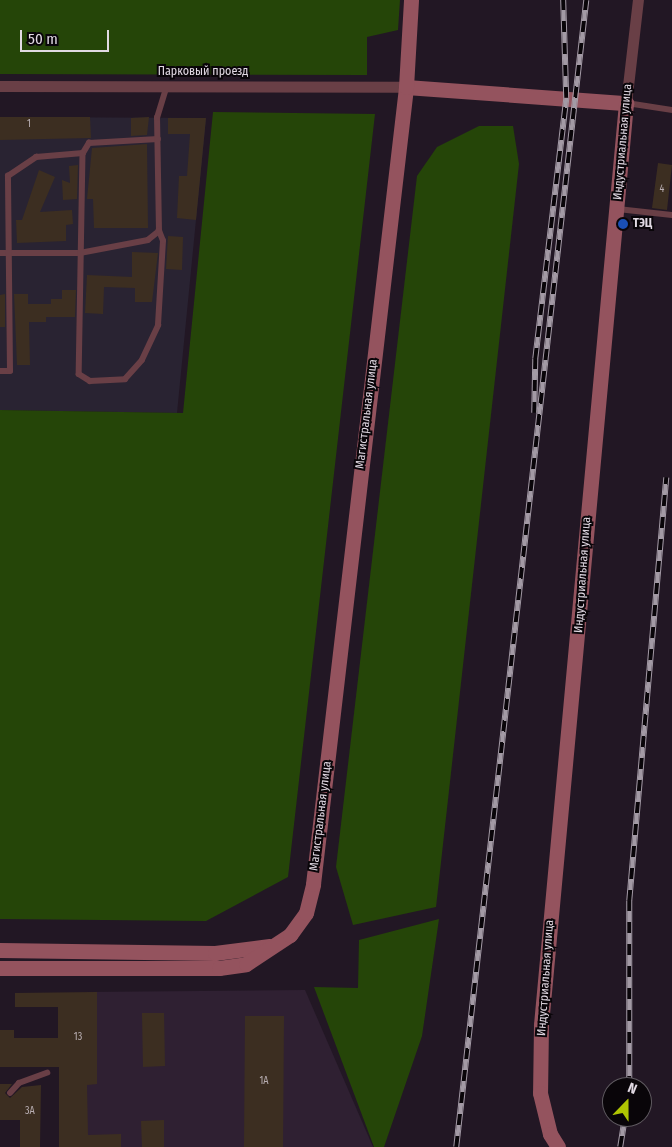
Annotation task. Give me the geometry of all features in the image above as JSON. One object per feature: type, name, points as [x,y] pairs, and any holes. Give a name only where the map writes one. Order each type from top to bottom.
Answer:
[{"type":"street","name":"Магистральная улица","points":[[0,968],[219,968],[246,964],[290,935],[306,914],[313,884],[406,86],[411,0]]},
{"type":"street","name":"Индустриальная улица","points":[[558,1147],[550,1134],[540,1092],[541,1025],[626,103],[638,0]]},
{"type":"street","name":"Парковый проезд","points":[[0,86],[406,86]]},
{"type":"street","points":[[406,86],[626,103]]},
{"type":"street","points":[[0,950],[215,953],[274,946]]},
{"type":"lane","points":[[158,139],[89,143],[83,153],[85,228],[80,253],[79,374],[90,381],[125,378],[142,360],[158,325],[163,241],[159,232],[158,139],[157,118],[167,85]]},
{"type":"lane","points":[[626,103],[672,110]]},
{"type":"lane","points":[[0,371],[10,371],[8,176],[36,156],[83,153]]},
{"type":"lane","points":[[616,209],[672,215]]},
{"type":"lane","points":[[0,253],[10,255],[80,253],[148,240],[159,232]]},
{"type":"lane","points":[[10,1093],[19,1083],[48,1073]]},
{"type":"shaded area","points":[[0,117],[206,118],[177,413],[0,410]]},
{"type":"shaded area","points":[[305,990],[373,1147],[71,1147],[87,992]]},
{"type":"green space","points":[[0,0],[400,0],[398,30],[367,37],[367,75],[0,74]]},
{"type":"green space","points":[[213,112],[375,114],[288,877],[206,921],[0,919],[0,410],[183,413]]},
{"type":"green space","points":[[479,126],[513,126],[519,164],[436,907],[353,925],[336,867],[417,176],[437,147]]},
{"type":"green space","points":[[439,919],[422,1036],[384,1147],[374,1147],[314,987],[358,988],[359,940]]},
{"type":"building","points":[[0,117],[90,117],[91,138],[0,140]]},
{"type":"building","points":[[149,117],[147,135],[131,136],[131,118]]},
{"type":"building","points":[[168,118],[206,118],[196,220],[177,218],[179,176],[187,176],[190,134],[168,134]]},
{"type":"building","points":[[147,144],[148,228],[94,228],[93,199],[87,199],[92,148]]},
{"type":"building","points":[[658,163],[672,165],[667,210],[652,208]]},
{"type":"building","points":[[78,165],[77,199],[63,200],[62,180],[70,183],[69,166]]},
{"type":"building","points":[[39,170],[55,177],[40,212],[72,210],[73,224],[66,225],[66,241],[17,243],[16,220],[22,220]]},
{"type":"building","points":[[168,236],[183,237],[182,270],[166,269]]},
{"type":"building","points":[[132,252],[158,253],[152,302],[135,302],[135,288],[104,287],[103,314],[85,313],[87,275],[132,277]]},
{"type":"building","points":[[62,290],[76,290],[75,317],[46,317],[46,322],[29,322],[30,365],[17,365],[14,294],[28,294],[28,304],[51,304],[51,299],[62,299]]},
{"type":"building","points":[[5,294],[5,327],[0,327],[0,295]]},
{"type":"building","points":[[97,992],[97,1084],[87,1085],[88,1135],[121,1134],[121,1147],[59,1147],[59,1067],[0,1067],[0,1030],[14,1030],[14,1038],[58,1038],[58,1007],[15,1007],[15,993]]},
{"type":"building","points":[[142,1013],[164,1013],[165,1066],[143,1067]]},
{"type":"building","points":[[245,1016],[284,1016],[283,1147],[244,1147]]},
{"type":"building","points":[[0,1084],[12,1084],[5,1093],[10,1098],[22,1087],[41,1085],[40,1147],[20,1147],[20,1120],[0,1120]]},
{"type":"building","points":[[164,1120],[164,1147],[142,1147],[141,1121]]},
{"type":"railway","points":[[534,413],[535,359],[566,98],[563,0]]},
{"type":"railway","points":[[456,1147],[586,0]]},
{"type":"railway","points":[[629,1077],[629,901],[666,478]]},
{"type":"railway","points":[[620,1147],[623,1127]]},
{"type":"place","name":"ТЭЦ","points":[[623,224]]}]
